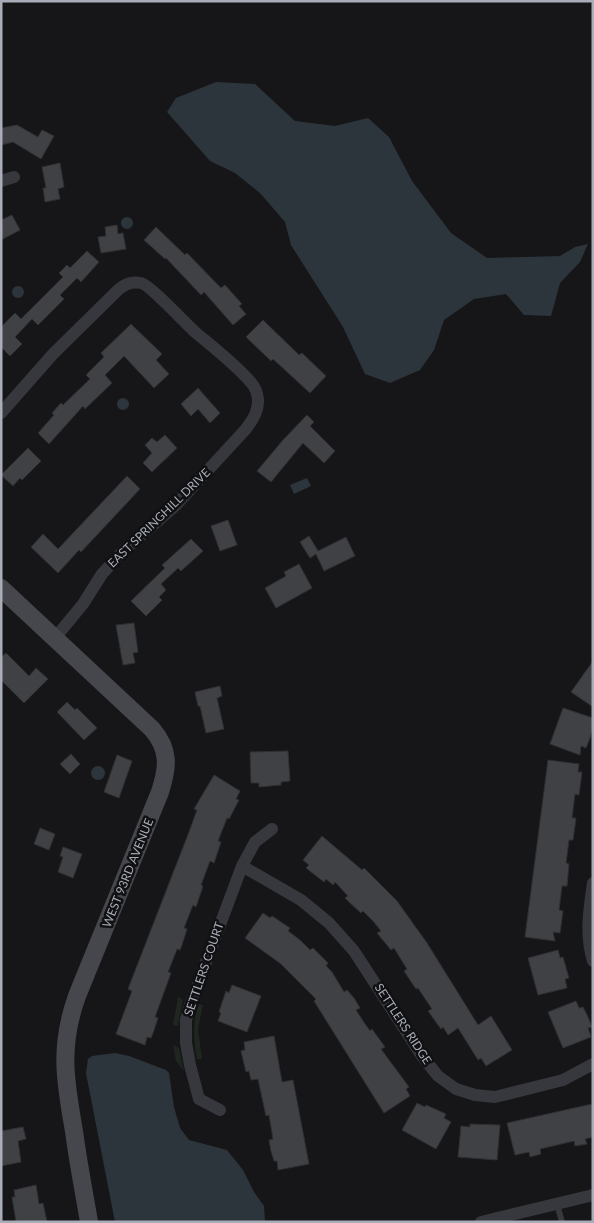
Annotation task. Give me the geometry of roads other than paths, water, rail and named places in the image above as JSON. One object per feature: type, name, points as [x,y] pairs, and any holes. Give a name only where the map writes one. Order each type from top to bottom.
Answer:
[{"type":"street","points":[[1,181],[14,177]]},
{"type":"street","name":"EAST SPRINGHILL DRIVE","points":[[1,413],[53,354],[119,288],[135,282],[146,285],[252,383],[258,398],[255,416],[245,430],[175,506],[122,552],[102,574],[83,604],[55,638]]},
{"type":"street","name":"WEST 93RD AVENUE","points":[[1,588],[152,729],[160,738],[166,755],[166,774],[160,792],[69,1020],[66,1041],[66,1085],[89,1222]]},
{"type":"street","name":"SETTLERS COURT","points":[[220,1110],[199,1099],[186,1043],[186,1020],[195,989],[242,866],[255,842],[272,829]]},
{"type":"street","name":"SETTLERS RIDGE","points":[[242,866],[301,900],[332,926],[354,950],[424,1058],[438,1076],[456,1089],[475,1095],[494,1097],[563,1080],[593,1064]]},
{"type":"street","points":[[593,883],[588,932],[593,961]]},
{"type":"street","points":[[481,1222],[593,1195]]},
{"type":"lane","points":[[557,1204],[562,1222]]}]
